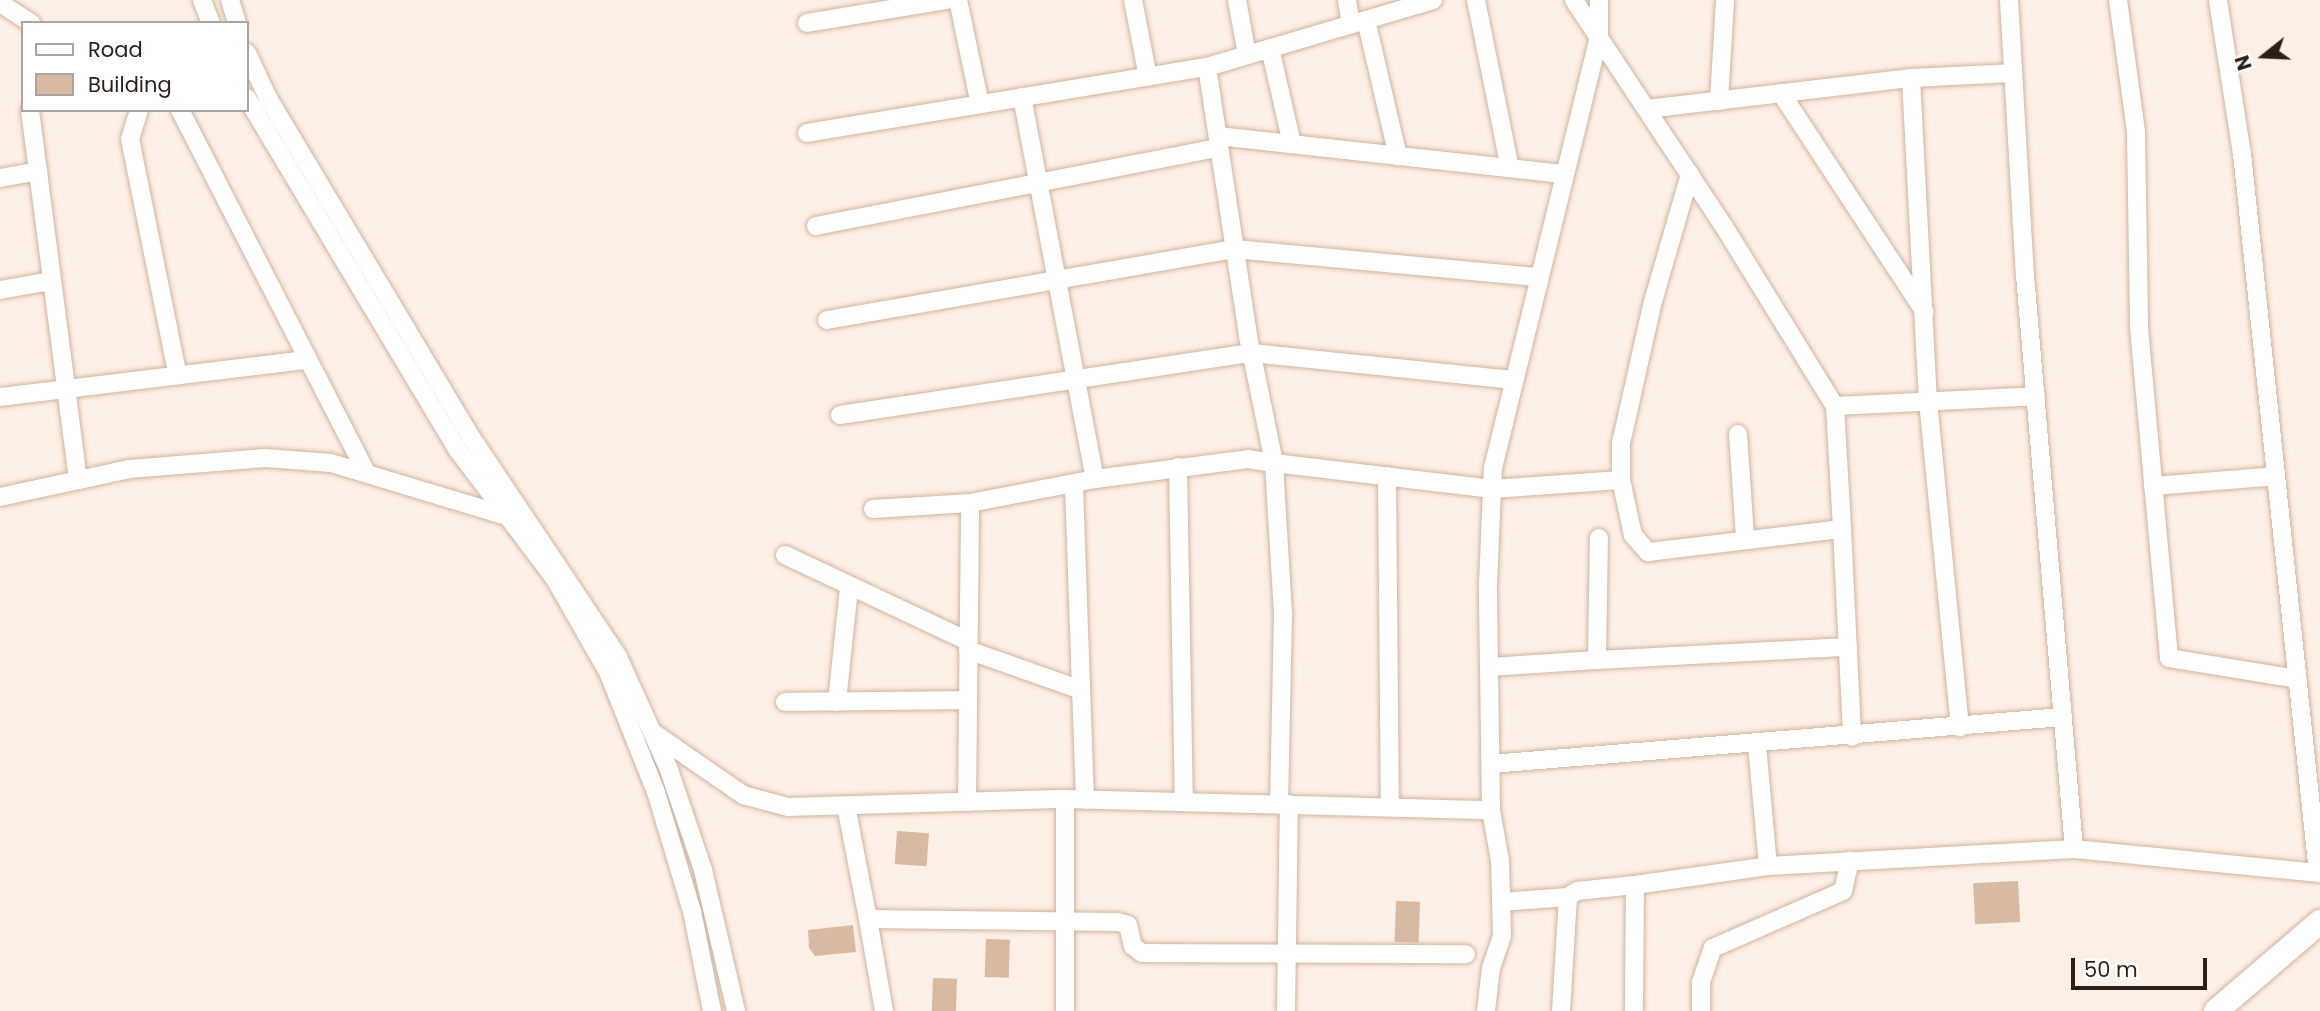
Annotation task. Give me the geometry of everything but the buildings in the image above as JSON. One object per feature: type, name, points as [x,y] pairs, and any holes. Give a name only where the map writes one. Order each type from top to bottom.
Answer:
[{"type":"street","points":[[202,0],[210,21]]},
{"type":"street","points":[[230,0],[236,21]]},
{"type":"street","points":[[807,23],[946,0]]},
{"type":"street","points":[[958,0],[980,104]]},
{"type":"street","points":[[1133,0],[1148,77]]},
{"type":"street","points":[[1237,0],[1247,55]]},
{"type":"street","points":[[1347,0],[1359,22],[1398,156]]},
{"type":"street","points":[[807,132],[1207,67],[1433,0]]},
{"type":"street","points":[[1476,0],[1510,168]]},
{"type":"street","points":[[1574,0],[1690,174],[1835,406],[1852,737]]},
{"type":"street","points":[[1486,1011],[1491,968],[1502,936],[1491,810],[1489,667],[1492,489],[1536,277],[1599,37],[1599,0]]},
{"type":"street","points":[[1719,101],[1725,0]]},
{"type":"street","points":[[2008,0],[2036,396],[2074,849]]},
{"type":"street","points":[[2118,0],[2136,132],[2139,328],[2169,658],[2297,679]]},
{"type":"street","points":[[1501,902],[1568,897],[1577,891],[1768,866],[2074,849],[2319,876],[2242,154],[2218,0]]},
{"type":"street","points":[[0,3],[28,21]]},
{"type":"street","points":[[1270,48],[1292,144]]},
{"type":"street","points":[[248,55],[268,98],[514,512],[618,657],[645,734],[703,870],[736,1011]]},
{"type":"street","points":[[1207,67],[1252,353],[1275,463],[1283,614],[1286,1011]]},
{"type":"street","points":[[1647,109],[1911,78],[2012,73]]},
{"type":"street","points":[[1911,78],[1928,401],[1960,727]]},
{"type":"street","points":[[1782,93],[1925,312]]},
{"type":"street","points":[[1022,97],[1040,184],[1073,380],[1095,479]]},
{"type":"street","points":[[248,100],[457,449],[514,512]]},
{"type":"street","points":[[30,112],[78,480]]},
{"type":"street","points":[[138,112],[130,139],[177,373]]},
{"type":"street","points":[[181,112],[366,472]]},
{"type":"street","points":[[816,226],[1040,184],[1219,142],[1292,144],[1563,174]]},
{"type":"street","points":[[0,178],[38,171]]},
{"type":"street","points":[[1690,174],[1653,302],[1621,443],[1621,480],[1633,536],[1648,552],[1745,538],[1842,529]]},
{"type":"street","points":[[827,320],[1235,249],[1536,277]]},
{"type":"street","points":[[0,290],[51,281]]},
{"type":"street","points":[[840,415],[1252,353],[1515,380]]},
{"type":"street","points":[[0,397],[65,385],[308,360]]},
{"type":"street","points":[[1835,406],[2036,396]]},
{"type":"street","points":[[1738,434],[1745,538]]},
{"type":"street","points":[[0,497],[130,469],[266,458],[366,472],[514,512]]},
{"type":"street","points":[[873,509],[970,503],[1074,486],[1095,479],[1248,459],[1492,489],[1621,480]]},
{"type":"street","points":[[1178,467],[1184,802]]},
{"type":"street","points":[[1387,476],[1390,807]]},
{"type":"street","points":[[2153,486],[2276,476]]},
{"type":"street","points":[[1074,486],[1078,689],[1084,800]]},
{"type":"street","points":[[967,802],[970,503]]},
{"type":"street","points":[[1597,660],[1599,538]]},
{"type":"street","points":[[785,555],[968,645],[1078,689]]},
{"type":"street","points":[[837,702],[849,587]]},
{"type":"street","points":[[1489,667],[1848,647]]},
{"type":"street","points":[[785,702],[968,700]]},
{"type":"street","points":[[1491,764],[1757,745],[2063,717]]},
{"type":"street","points":[[645,734],[743,794],[788,807],[1065,799],[1491,810]]},
{"type":"street","points":[[645,734],[692,911],[712,1011]]},
{"type":"street","points":[[1757,745],[1768,866]]},
{"type":"street","points":[[1065,799],[1065,1011]]},
{"type":"street","points":[[846,806],[884,1011]]},
{"type":"street","points":[[1701,1011],[1701,982],[1713,948],[1843,891],[1850,861]]},
{"type":"street","points":[[1633,1011],[1635,885]]},
{"type":"street","points":[[1561,1011],[1568,897]]},
{"type":"street","points":[[868,919],[1065,918],[1128,925],[1133,946],[1142,953],[1466,954]]},
{"type":"street","points":[[2216,1011],[2320,922]]}]
